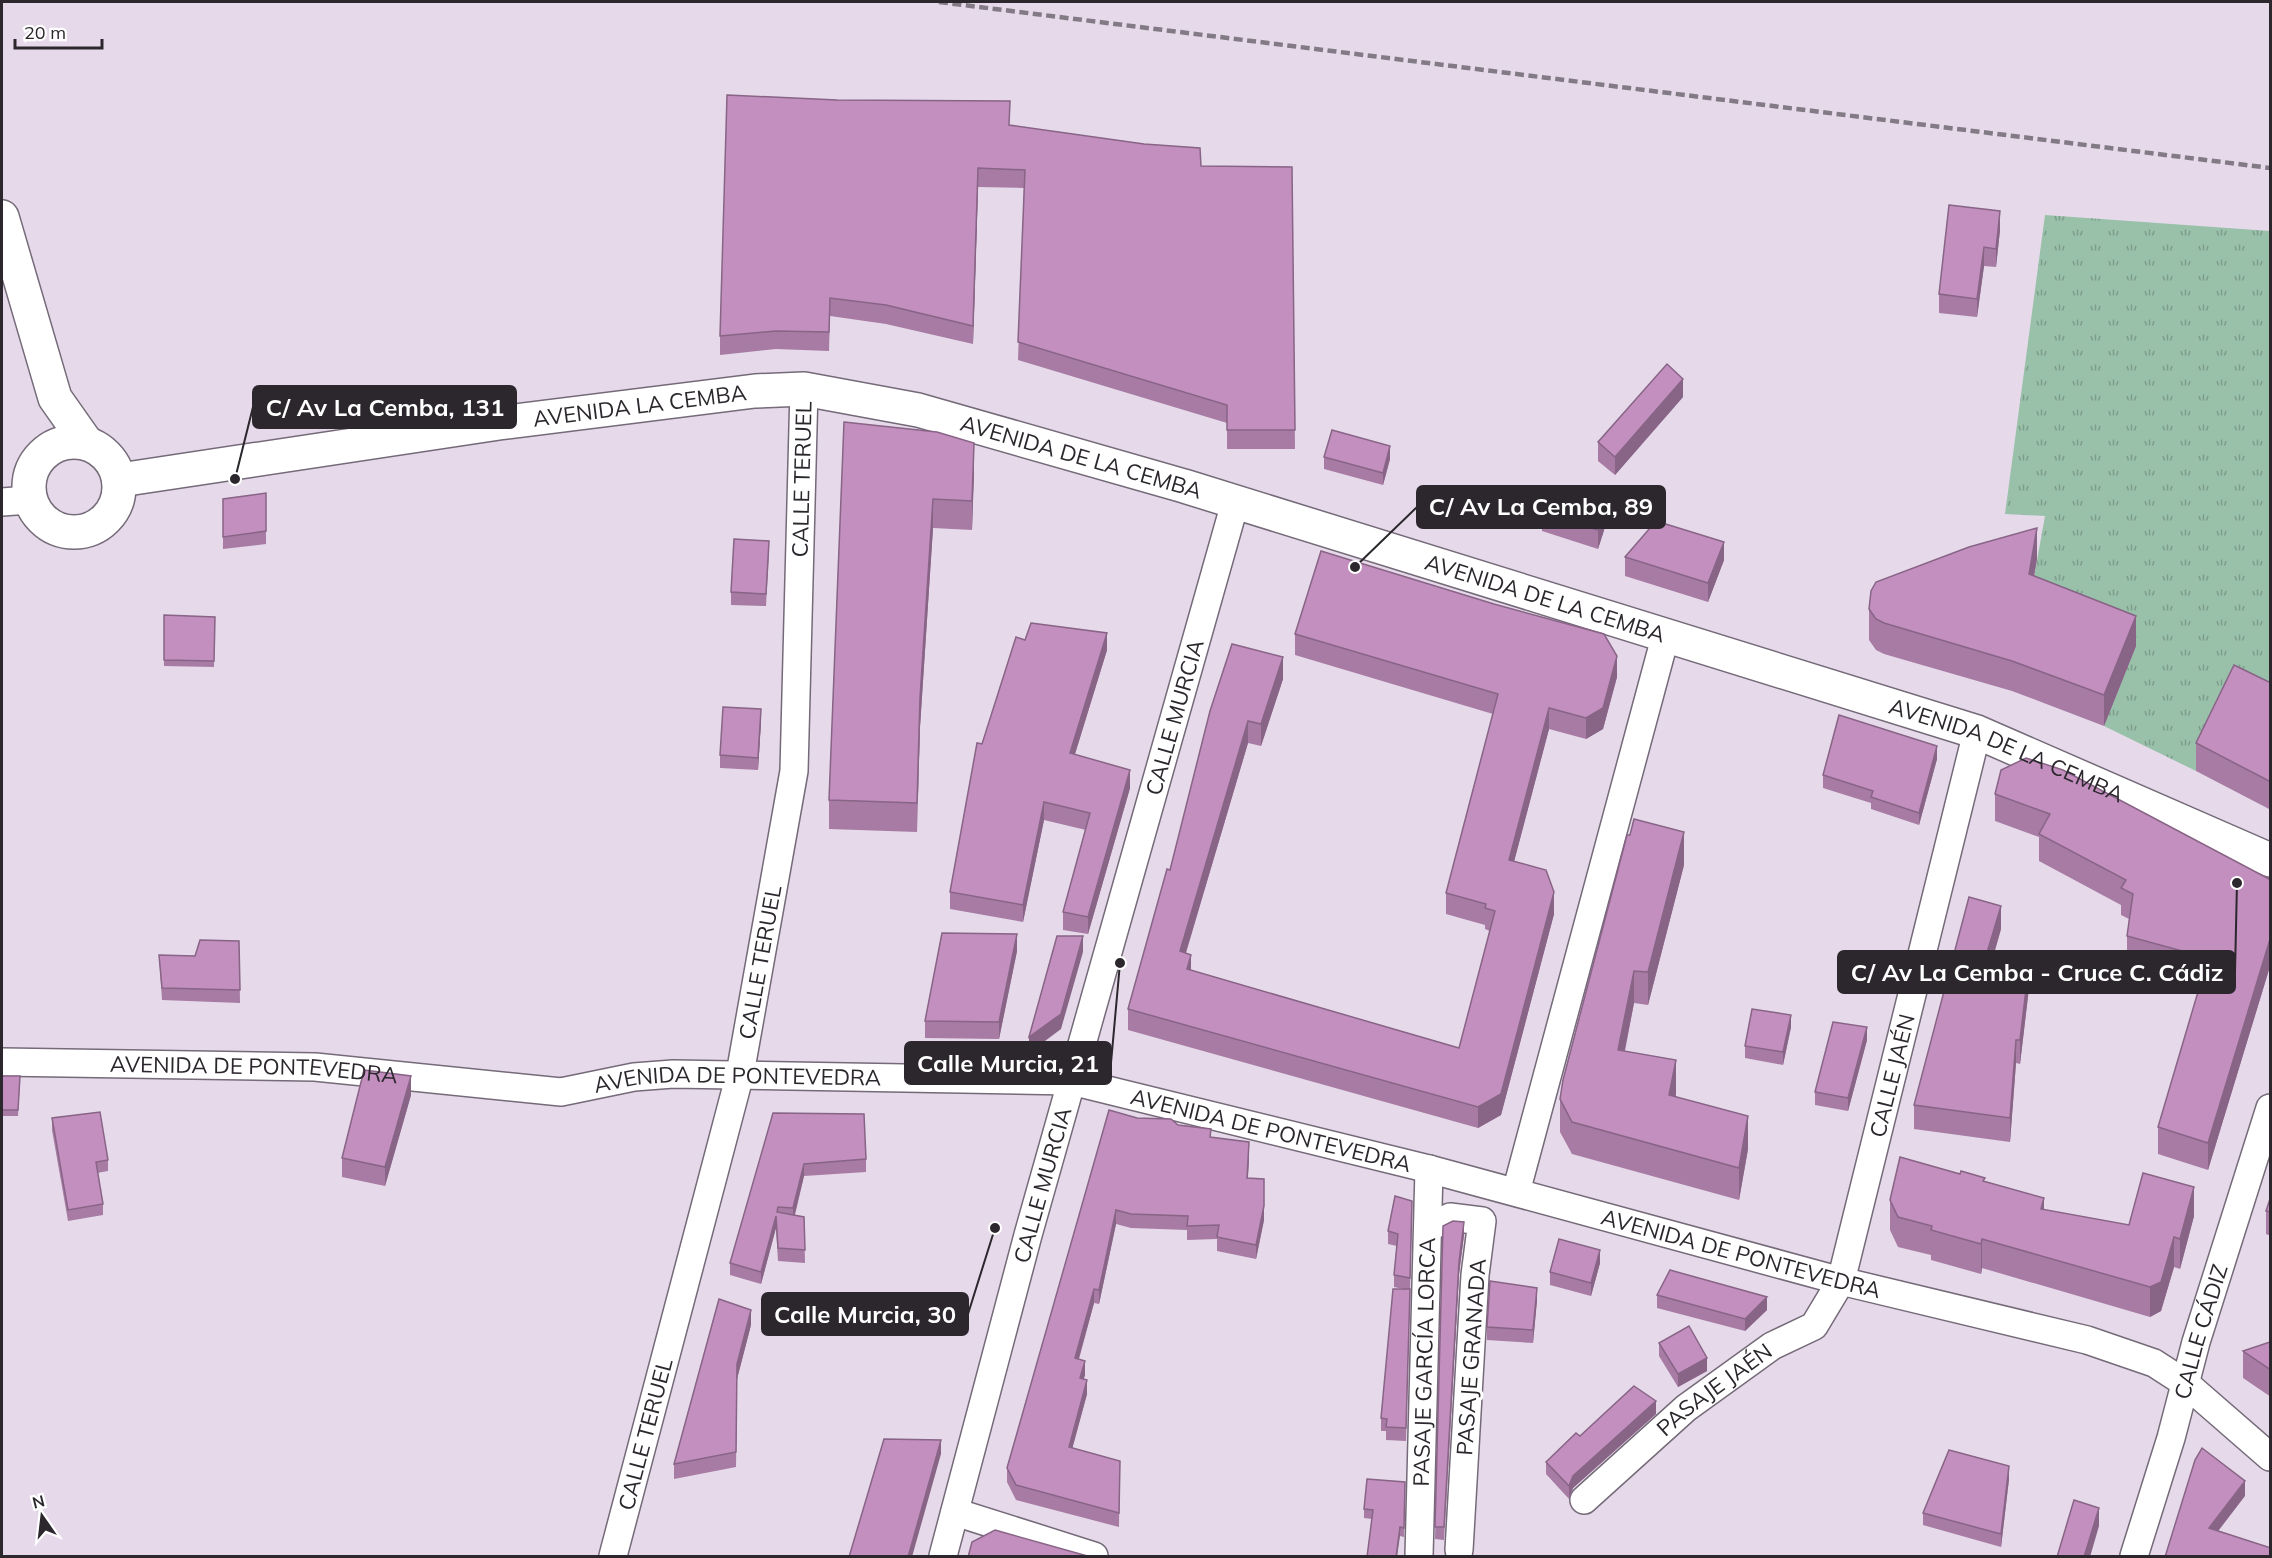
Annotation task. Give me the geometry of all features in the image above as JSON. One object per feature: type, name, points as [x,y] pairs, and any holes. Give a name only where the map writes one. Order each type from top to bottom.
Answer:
[{"type":"street","points":[[2,218],[55,398],[86,442],[104,452],[114,464],[120,480],[118,500],[108,517],[93,528],[72,533],[51,527],[38,515],[15,501],[28,490],[32,467],[41,455],[51,430],[55,398]]},
{"type":"street","name":"AVENIDA LA CEMBA","points":[[120,480],[499,423],[754,391],[804,389]]},
{"type":"street","name":"AVENIDA DE LA CEMBA","points":[[804,389],[918,410],[1184,486],[1977,732],[2271,860]]},
{"type":"street","name":"CALLE TERUEL","points":[[613,1557],[740,1074],[794,771],[804,389]]},
{"type":"street","points":[[41,455],[63,442],[86,442]]},
{"type":"street","name":"CALLE MURCIA","points":[[943,1557],[1071,1081],[1235,503]]},
{"type":"street","points":[[1516,1192],[1666,634]]},
{"type":"street","name":"CALLE JAÉN","points":[[1841,1281],[1977,732]]},
{"type":"street","name":"AVENIDA DE PONTEVEDRA","points":[[2,1062],[315,1067],[561,1092],[634,1077],[673,1074],[1071,1081],[1429,1168],[1841,1281],[2088,1340],[2154,1363],[2185,1383],[2271,1457]]},
{"type":"street","name":"CALLE CÁDIZ","points":[[2134,1557],[2171,1438],[2185,1383],[2271,1108]]},
{"type":"street","name":"PASAJE GARCÍA LORCA","points":[[1419,1557],[1429,1168]]},
{"type":"street","name":"PASAJE GRANADA","points":[[1428,1228],[1450,1217],[1482,1221],[1475,1275],[1459,1550]]},
{"type":"street","name":"PASAJE JAÉN","points":[[1584,1500],[1686,1408],[1772,1346],[1814,1326],[1841,1281]]},
{"type":"street","points":[[955,1512],[1094,1557]]},
{"type":"green space","points":[[2045,215],[2270,231],[2270,711],[2234,693],[2196,771],[2104,726],[2027,616],[2045,516],[2005,514]]},
{"type":"building","points":[[727,95],[837,100],[1010,101],[1009,125],[1144,144],[1200,148],[1201,166],[1292,167],[1295,430],[1227,430],[1227,405],[1018,342],[1025,170],[978,168],[973,326],[886,305],[830,298],[829,332],[776,331],[720,336]]},
{"type":"building","points":[[1949,205],[2000,211],[1996,249],[1984,247],[1977,299],[1939,294]]},
{"type":"building","points":[[1667,364],[1683,379],[1615,457],[1598,442]]},
{"type":"building","points":[[844,422],[937,432],[974,443],[972,501],[933,499],[920,698],[917,803],[829,800]]},
{"type":"building","points":[[1332,430],[1390,446],[1383,473],[1324,457]]},
{"type":"building","points":[[1550,488],[1606,505],[1598,530],[1542,513]]},
{"type":"building","points":[[266,493],[266,531],[223,537],[223,499]]},
{"type":"building","points":[[1656,521],[1724,542],[1708,583],[1625,557]]},
{"type":"building","points":[[2037,528],[2029,574],[2136,616],[2104,695],[2012,661],[1884,623],[1876,619],[1869,609],[1871,591],[1876,582],[1969,547]]},
{"type":"building","points":[[734,539],[769,541],[766,594],[731,592]]},
{"type":"building","points":[[1321,551],[1494,604],[1604,634],[1617,656],[1603,708],[1586,718],[1549,708],[1509,860],[1546,870],[1554,892],[1501,1094],[1478,1107],[1128,1009],[1167,869],[1170,870],[1210,711],[1232,644],[1283,657],[1261,724],[1248,721],[1180,951],[1191,955],[1187,969],[1459,1048],[1495,911],[1485,908],[1486,904],[1446,893],[1498,694],[1295,634]]},
{"type":"building","points":[[164,615],[215,617],[214,661],[164,660]]},
{"type":"building","points":[[1031,623],[1107,633],[1070,753],[1130,770],[1088,917],[1063,912],[1090,813],[1044,802],[1023,905],[950,892],[977,743],[982,744],[1016,637],[1025,640]]},
{"type":"building","points":[[2234,665],[2271,683],[2271,782],[2196,743]]},
{"type":"building","points":[[723,707],[761,709],[758,758],[720,755]]},
{"type":"building","points":[[1839,715],[1937,746],[1919,813],[1871,797],[1873,791],[1823,775]]},
{"type":"building","points":[[2026,758],[2063,770],[2271,880],[2271,936],[2208,1143],[2158,1127],[2208,958],[2127,936],[2133,894],[2121,888],[2126,880],[2039,834],[2050,814],[1995,794],[2001,770]]},
{"type":"building","points":[[1634,819],[1684,832],[1648,972],[1634,971],[1618,1050],[1676,1060],[1669,1095],[1748,1116],[1739,1168],[1572,1122],[1560,1099],[1627,835],[1630,835]]},
{"type":"building","points":[[1969,897],[2001,906],[1986,956],[2029,964],[2020,1040],[2016,1040],[2010,1118],[1914,1105]]},
{"type":"building","points":[[942,933],[1017,934],[999,1022],[925,1021]]},
{"type":"building","points":[[1057,936],[1083,936],[1061,1014],[1029,1037]]},
{"type":"building","points":[[200,940],[239,941],[240,990],[162,988],[159,955],[195,956]]},
{"type":"building","points":[[1752,1009],[1791,1015],[1783,1052],[1745,1046]]},
{"type":"building","points":[[1833,1022],[1867,1027],[1848,1098],[1815,1092]]},
{"type":"building","points":[[364,1070],[411,1076],[385,1167],[342,1158]]},
{"type":"building","points":[[2,1076],[20,1076],[18,1110],[2,1110]]},
{"type":"building","points":[[1109,1110],[1137,1118],[1171,1119],[1178,1125],[1211,1129],[1210,1137],[1249,1142],[1247,1178],[1264,1179],[1264,1206],[1256,1245],[1217,1237],[1219,1225],[1187,1226],[1188,1216],[1131,1214],[1116,1210],[1099,1290],[1094,1289],[1075,1358],[1085,1361],[1080,1378],[1087,1380],[1069,1447],[1120,1461],[1119,1513],[1016,1485],[1007,1468]]},
{"type":"building","points":[[100,1112],[108,1160],[96,1162],[103,1204],[68,1210],[52,1118]]},
{"type":"building","points":[[773,1113],[864,1114],[866,1159],[804,1164],[793,1208],[778,1207],[777,1212],[804,1217],[805,1250],[778,1248],[776,1216],[761,1272],[730,1263]]},
{"type":"building","points":[[1900,1157],[1960,1174],[1961,1171],[1985,1178],[1983,1181],[2044,1198],[2041,1209],[2129,1225],[2143,1173],[2194,1187],[2180,1239],[2174,1237],[2161,1282],[2150,1287],[1982,1239],[1981,1244],[1931,1230],[1932,1226],[1898,1217],[1890,1200]]},
{"type":"building","points":[[1395,1196],[1412,1201],[1410,1278],[1394,1275],[1398,1234],[1388,1231]]},
{"type":"building","points":[[2271,1196],[2271,1212],[2266,1211]]},
{"type":"building","points":[[1453,1221],[1464,1222],[1459,1262],[1444,1527],[1435,1527],[1443,1226]]},
{"type":"building","points":[[1559,1239],[1600,1250],[1591,1283],[1550,1272]]},
{"type":"building","points":[[1670,1270],[1767,1297],[1745,1319],[1657,1295]]},
{"type":"building","points":[[1490,1281],[1537,1288],[1533,1330],[1487,1327]]},
{"type":"building","points":[[1393,1289],[1410,1289],[1406,1428],[1386,1427],[1387,1419],[1381,1418]]},
{"type":"building","points":[[719,1299],[751,1310],[737,1364],[736,1452],[674,1464]]},
{"type":"building","points":[[1689,1326],[1707,1358],[1678,1374],[1659,1343]]},
{"type":"building","points":[[2271,1342],[2271,1370],[2243,1351]]},
{"type":"building","points":[[1634,1386],[1656,1401],[1573,1476],[1569,1486],[1546,1462],[1576,1433],[1580,1436]]},
{"type":"building","points":[[884,1439],[941,1440],[908,1557],[849,1557]]},
{"type":"building","points":[[2202,1448],[2245,1481],[2209,1528],[2271,1548],[2271,1557],[2165,1557],[2195,1460]]},
{"type":"building","points":[[1949,1450],[2009,1466],[2001,1534],[1923,1513]]},
{"type":"building","points":[[1367,1479],[1405,1482],[1404,1528],[1400,1527],[1396,1557],[1367,1557],[1373,1510],[1364,1509]]},
{"type":"building","points":[[2074,1500],[2099,1508],[2084,1557],[2057,1557]]},
{"type":"building","points":[[995,1530],[1091,1557],[968,1557],[972,1542]]},
{"type":"railway","points":[[939,2],[2270,168]]},
{"type":"place","name":"C/ Av La Cemba, 131","points":[[235,479]]},
{"type":"place","name":"C/ Av La Cemba, 89","points":[[1355,567]]},
{"type":"place","name":"C/ Av La Cemba - Cruce C. Cádiz","points":[[2237,883]]},
{"type":"place","name":"Calle Murcia, 21","points":[[1120,963]]},
{"type":"place","name":"Calle Murcia, 30","points":[[995,1228]]}]
